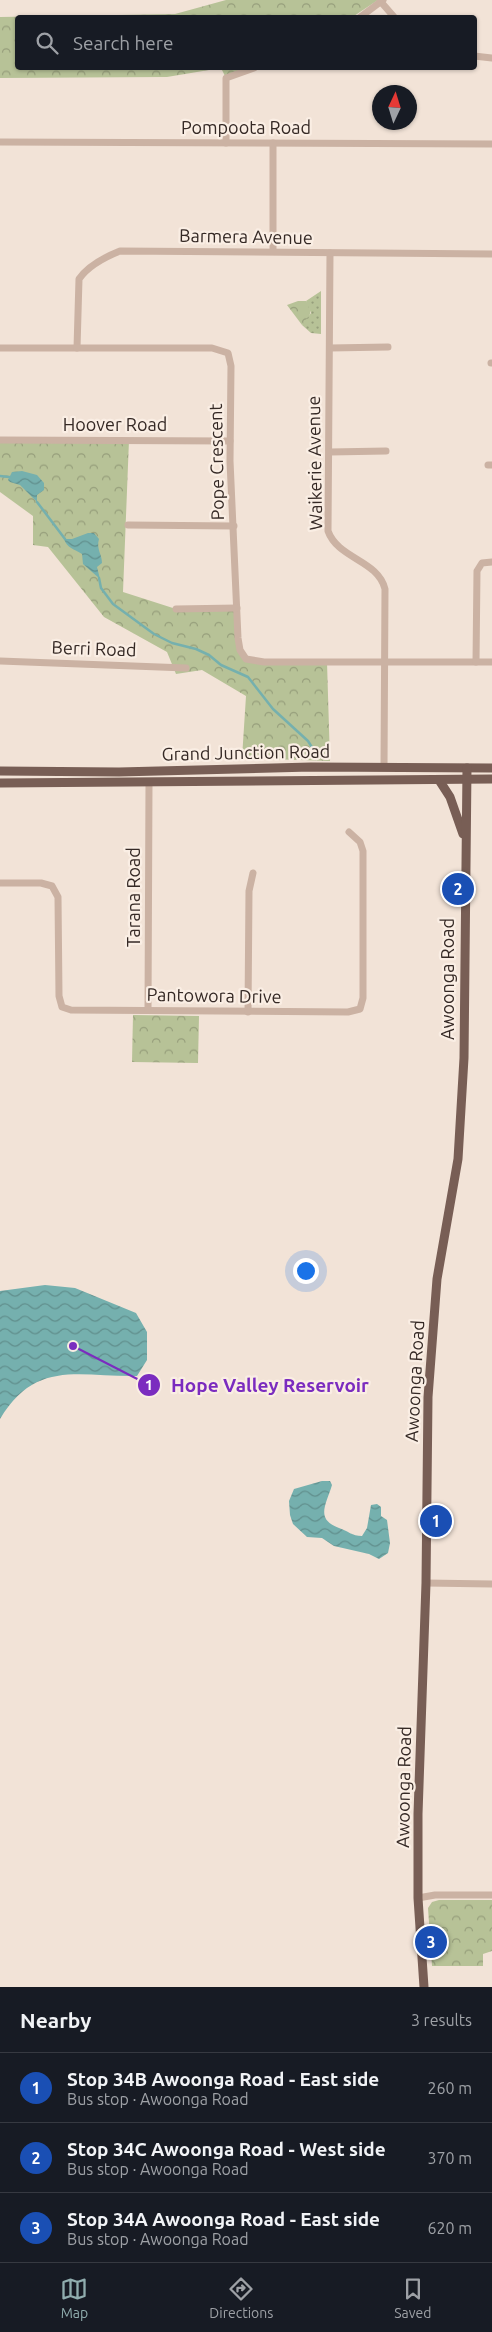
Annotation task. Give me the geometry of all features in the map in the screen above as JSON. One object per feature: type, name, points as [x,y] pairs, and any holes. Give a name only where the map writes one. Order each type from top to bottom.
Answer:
[{"type":"main road","name":"Grand Junction Road","points":[[0,771],[119,772],[311,767],[492,768]]},
{"type":"main road","name":"Awoonga Road","points":[[424,1987],[418,1898],[418,1814],[426,1583],[428,1397],[437,1279],[458,1159],[464,1058],[467,768]]},
{"type":"main road","points":[[119,772],[140,777],[149,783],[167,771]]},
{"type":"main road","name":"Grand Junction Road","points":[[0,783],[492,779]]},
{"type":"main road","points":[[439,780],[450,797],[465,839]]},
{"type":"street","points":[[363,15],[382,1],[393,15]]},
{"type":"street","points":[[477,56],[492,58]]},
{"type":"street","points":[[226,143],[226,78],[248,70]]},
{"type":"street","name":"Pompoota Road","points":[[0,142],[492,144]]},
{"type":"street","points":[[273,143],[273,252]]},
{"type":"street","name":"Barmera Avenue","points":[[77,348],[79,279],[88,269],[109,255],[132,251],[492,254]]},
{"type":"street","name":"Waikerie Avenue","points":[[330,252],[328,531],[332,541],[338,548],[377,573],[383,581],[385,589],[384,767]]},
{"type":"street","points":[[330,348],[388,347]]},
{"type":"street","name":"Pope Crescent","points":[[0,348],[222,349],[228,353],[230,359],[230,441],[240,650],[246,659],[255,662],[384,662]]},
{"type":"street","name":"Hoover Road","points":[[0,440],[230,441]]},
{"type":"street","points":[[330,452],[386,451]]},
{"type":"street","points":[[128,525],[234,526]]},
{"type":"street","points":[[476,662],[477,571],[482,563],[492,562]]},
{"type":"street","points":[[176,609],[237,608]]},
{"type":"street","name":"Berri Road","points":[[0,661],[186,668]]},
{"type":"street","points":[[384,662],[492,662]]},
{"type":"street","name":"Tarana Road","points":[[148,1010],[149,783]]},
{"type":"street","name":"Pantowora Drive","points":[[0,883],[41,883],[52,886],[58,897],[59,996],[62,1007],[71,1010],[348,1012],[360,1009],[363,998],[363,851],[360,842],[349,832]]},
{"type":"street","points":[[248,1012],[248,892],[253,873]]},
{"type":"street","points":[[426,1583],[492,1584]]},
{"type":"street","points":[[418,1898],[435,1895],[492,1895]]},
{"type":"green space","points":[[226,0],[378,0],[356,15],[117,15],[175,14]]},
{"type":"green space","points":[[0,17],[15,17],[15,70],[209,70],[167,77],[0,78]]},
{"type":"green space","points":[[222,70],[248,70],[226,78]]},
{"type":"green space","points":[[321,291],[321,334],[311,333],[302,325],[311,313],[306,301]]},
{"type":"green space","points":[[298,301],[306,301],[310,311],[309,317],[302,325],[287,305]]},
{"type":"green space","points":[[0,440],[129,440],[123,592],[176,609],[237,608],[240,650],[246,659],[327,662],[330,761],[242,758],[246,696],[202,670],[176,674],[167,652],[104,617],[48,547],[33,545],[33,516],[0,492]]},
{"type":"green space","points":[[133,1015],[199,1016],[198,1063],[132,1062]]},
{"type":"green space","points":[[439,1900],[492,1900],[492,1951],[483,1954],[483,1966],[432,1966],[428,1908],[432,1902]]},
{"type":"water","points":[[22,471],[37,475],[44,483],[44,490],[37,495],[37,502],[20,485],[8,480],[12,472]]},
{"type":"water","points":[[88,533],[94,533],[99,539],[98,546],[102,563],[97,567],[100,579],[83,564],[82,554],[69,546],[64,539],[72,539]]},
{"type":"water","points":[[45,1285],[75,1288],[136,1313],[147,1332],[147,1360],[137,1376],[78,1374],[60,1375],[44,1379],[28,1387],[14,1400],[0,1419],[0,1291]]},
{"type":"water","points":[[322,1481],[330,1481],[332,1485],[324,1511],[327,1520],[350,1533],[362,1536],[367,1528],[371,1505],[377,1504],[381,1507],[381,1516],[387,1520],[390,1543],[388,1553],[379,1559],[369,1554],[334,1546],[322,1538],[307,1537],[293,1524],[289,1501],[294,1489]]},
{"type":"waterway","points":[[0,476],[9,477]]},
{"type":"waterway","points":[[37,502],[65,539]]},
{"type":"waterway","points":[[99,578],[101,588],[113,604],[154,634],[172,643],[196,649],[209,655],[221,665],[248,677],[273,709],[308,741],[318,757]]},
{"type":"place","name":"Stop 34C Awoonga Road - West side","points":[[458,889]]},
{"type":"place","name":"Hope Valley Reservoir","points":[[73,1346]]},
{"type":"place","name":"Stop 34B Awoonga Road - East side","points":[[436,1521]]},
{"type":"place","name":"Stop 34A Awoonga Road - East side","points":[[431,1942]]}]
